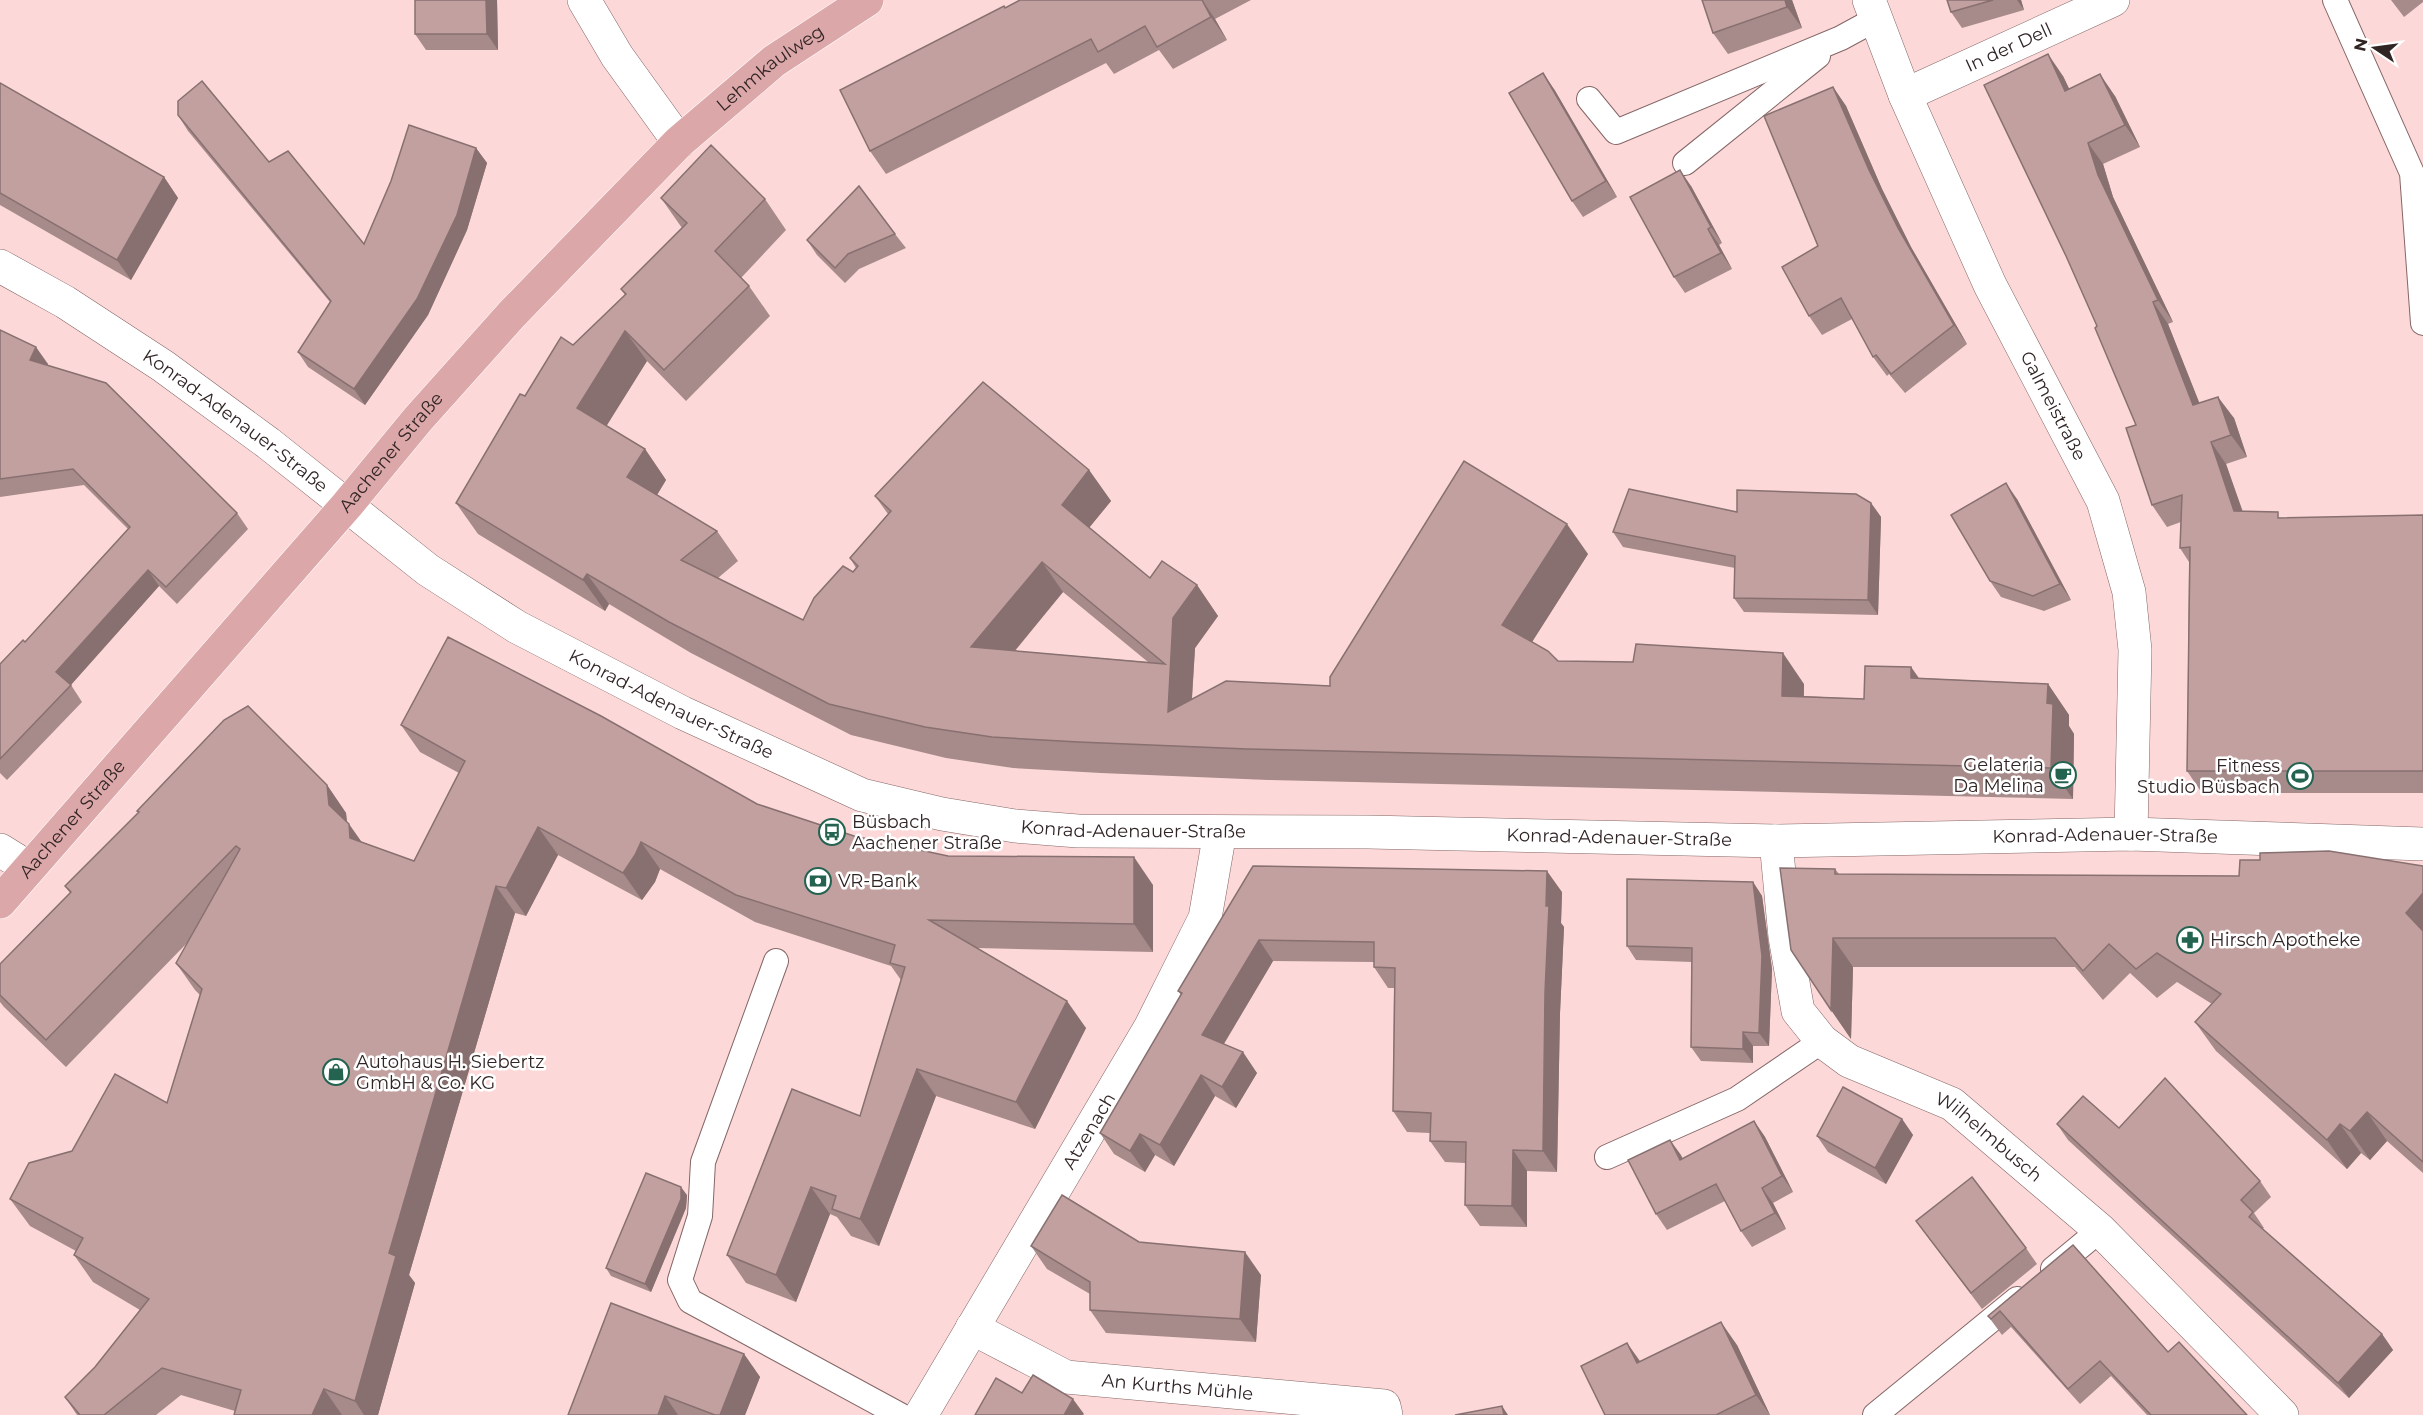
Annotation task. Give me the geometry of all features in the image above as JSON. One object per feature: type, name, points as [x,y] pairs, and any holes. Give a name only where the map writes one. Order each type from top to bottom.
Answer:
[{"type":"main road","name":"Lehmkaulweg","points":[[679,142],[774,61],[867,0]]},
{"type":"main road","name":"Aachener Straße","points":[[0,902],[347,505],[418,419],[505,322],[679,142]]},
{"type":"street","points":[[584,0],[617,56],[679,142]]},
{"type":"street","name":"In der Dell","points":[[1905,94],[2113,0]]},
{"type":"street","name":"Galmeistraße","points":[[1873,9],[1905,94],[1990,285],[2103,501],[2129,592],[2134,650],[2131,834]]},
{"type":"street","name":"Konrad-Adenauer-Straße","points":[[0,266],[65,302],[163,366],[268,443],[428,570],[517,627],[683,713],[862,795],[942,814],[1014,826],[1078,831],[1380,832],[1776,841],[2131,834],[2423,844]]},
{"type":"street","name":"Atzenach","points":[[921,1415],[1150,1028],[1205,918],[1220,832]]},
{"type":"street","name":"Wilhelmbusch","points":[[1776,841],[1785,937],[1798,1011],[1822,1041],[1849,1061],[1952,1104],[2100,1230],[2282,1415]]},
{"type":"street","points":[[0,850],[29,868]]},
{"type":"street","name":"An Kurths Mühle","points":[[972,1328],[1066,1377],[1384,1406],[1386,1415]]},
{"type":"lane","points":[[2335,0],[2418,175],[2423,323]]},
{"type":"lane","points":[[1685,163],[1841,38],[1873,9]]},
{"type":"lane","points":[[1589,99],[1616,132],[1841,38]]},
{"type":"lane","points":[[776,962],[703,1162],[700,1216],[680,1280],[690,1301],[900,1415]]},
{"type":"lane","points":[[1607,1157],[1737,1099],[1822,1041]]},
{"type":"lane","points":[[1875,1415],[2100,1230]]},
{"type":"building","points":[[415,0],[486,0],[487,34],[415,34]]},
{"type":"building","points":[[1020,0],[1202,0],[1211,17],[1157,47],[1145,26],[1098,52],[1091,39],[870,151],[840,90]]},
{"type":"building","points":[[1702,0],[1785,0],[1787,7],[1713,33]]},
{"type":"building","points":[[1947,0],[1993,0],[1951,12]]},
{"type":"building","points":[[2048,54],[2065,91],[2100,74],[2125,125],[2088,143],[2098,175],[2158,300],[2153,302],[2193,405],[2218,397],[2231,435],[2211,442],[2234,511],[2278,512],[2278,518],[2423,515],[2423,771],[2187,771],[2190,547],[2180,548],[2182,495],[2152,505],[2126,428],[2136,425],[2095,328],[2097,326],[1984,85]]},
{"type":"building","points":[[1543,73],[1606,181],[1572,201],[1509,93]]},
{"type":"building","points":[[202,81],[269,162],[288,151],[364,244],[391,181],[409,125],[476,148],[457,215],[417,299],[354,389],[298,352],[331,301],[178,115],[178,101]]},
{"type":"building","points":[[0,83],[164,177],[117,260],[0,193]]},
{"type":"building","points":[[1833,87],[1869,170],[1898,228],[1954,325],[1891,374],[1876,355],[1873,357],[1841,298],[1809,316],[1782,267],[1818,246],[1764,116]]},
{"type":"building","points":[[711,145],[765,199],[715,251],[749,286],[664,370],[625,331],[577,408],[645,449],[627,477],[717,531],[681,560],[803,620],[814,598],[843,566],[853,572],[858,566],[850,558],[891,511],[875,496],[983,382],[1089,470],[1062,505],[1150,578],[1162,561],[1197,585],[1173,618],[1168,712],[1226,681],[1330,686],[1330,677],[1464,461],[1567,524],[1502,625],[1548,651],[1558,661],[1633,662],[1636,644],[1783,653],[1782,696],[1864,699],[1865,666],[1911,667],[1911,678],[2048,684],[2047,703],[2053,704],[2051,768],[1247,749],[1079,742],[992,737],[925,727],[829,704],[669,622],[587,574],[583,580],[456,503],[520,394],[525,396],[561,337],[573,345],[626,294],[621,289],[687,223],[661,198]],"holes":[[[1042,562],[1165,664],[971,647]]]},
{"type":"building","points":[[1680,170],[1711,227],[1708,229],[1721,253],[1674,277],[1630,197]]},
{"type":"building","points":[[859,186],[895,234],[848,254],[835,268],[807,240]]},
{"type":"building","points":[[0,330],[36,347],[30,360],[106,383],[237,513],[166,587],[148,570],[56,672],[71,685],[0,759],[0,664],[23,640],[25,642],[130,527],[73,469],[0,479]]},
{"type":"building","points":[[2006,483],[2060,584],[2033,596],[1990,581],[1951,515]]},
{"type":"building","points":[[1629,489],[1737,512],[1737,490],[1856,494],[1871,503],[1868,600],[1734,598],[1735,556],[1613,532]]},
{"type":"building","points":[[448,637],[601,716],[757,804],[854,836],[948,856],[1134,857],[1134,924],[929,920],[1067,1001],[1016,1102],[917,1069],[860,1219],[832,1209],[836,1196],[811,1187],[776,1275],[727,1255],[792,1089],[860,1116],[905,967],[890,963],[895,945],[736,895],[641,842],[623,873],[538,827],[506,888],[496,886],[389,1253],[396,1256],[355,1401],[324,1389],[312,1415],[234,1415],[241,1390],[162,1368],[104,1415],[80,1415],[65,1397],[95,1367],[149,1299],[74,1255],[83,1238],[10,1199],[29,1163],[72,1151],[115,1074],[167,1103],[202,989],[176,963],[240,849],[236,846],[46,1040],[0,995],[0,964],[71,892],[65,886],[139,812],[137,811],[224,720],[248,706],[327,785],[329,805],[349,824],[350,838],[414,861],[465,761],[401,725]]},
{"type":"building","points":[[2329,851],[2423,866],[2423,893],[2406,913],[2423,931],[2423,1162],[2367,1112],[2350,1131],[2340,1124],[2327,1140],[2195,1022],[2221,994],[2157,953],[2136,969],[2109,944],[2083,971],[2055,938],[1833,938],[1831,1010],[1791,950],[1780,868],[1835,869],[1835,874],[2239,876],[2240,860],[2260,860],[2260,853]]},
{"type":"building","points":[[1253,866],[1547,871],[1546,906],[1549,906],[1545,992],[1543,1151],[1513,1150],[1512,1206],[1465,1205],[1466,1142],[1430,1141],[1431,1113],[1393,1111],[1395,968],[1374,967],[1374,942],[1259,940],[1202,1035],[1243,1052],[1222,1087],[1201,1075],[1160,1145],[1140,1134],[1130,1151],[1100,1133],[1182,993],[1178,991]]},
{"type":"building","points":[[1627,879],[1753,882],[1762,956],[1759,1033],[1743,1032],[1743,1049],[1691,1047],[1692,948],[1627,946]]},
{"type":"building","points":[[2165,1078],[2260,1181],[2241,1200],[2253,1212],[2249,1217],[2382,1334],[2338,1383],[2057,1124],[2083,1096],[2119,1128]]},
{"type":"building","points":[[1843,1087],[1902,1119],[1875,1168],[1817,1136]]},
{"type":"building","points":[[1754,1121],[1782,1176],[1762,1188],[1775,1213],[1741,1231],[1716,1184],[1656,1214],[1628,1160],[1670,1140],[1680,1160]]},
{"type":"building","points":[[646,1173],[681,1187],[681,1199],[645,1284],[606,1268]]},
{"type":"building","points":[[1972,1177],[2026,1248],[1971,1293],[1916,1221]]},
{"type":"building","points":[[1062,1195],[1139,1242],[1245,1252],[1240,1319],[1090,1310],[1090,1282],[1031,1246]]},
{"type":"building","points":[[2073,1245],[2168,1352],[2179,1342],[2247,1415],[2151,1415],[2100,1361],[2068,1389],[2000,1311],[1991,1319],[1988,1316]]},
{"type":"building","points":[[611,1303],[744,1354],[720,1415],[665,1396],[658,1415],[568,1415]]},
{"type":"building","points":[[1721,1322],[1756,1395],[1716,1415],[1605,1415],[1581,1366],[1627,1343],[1637,1363]]},
{"type":"building","points":[[1033,1375],[1073,1399],[1064,1415],[975,1415],[996,1378],[1022,1393]]},
{"type":"building","points":[[1502,1406],[1504,1415],[1455,1415]]},
{"type":"place","name":"Gelateria Da Melina","points":[[2063,775]]},
{"type":"place","name":"Fitness Studio Büsbach","points":[[2300,776]]},
{"type":"place","name":"Büsbach Aachener Straße","points":[[832,832]]},
{"type":"place","name":"VR-Bank","points":[[818,881]]},
{"type":"place","name":"Hirsch Apotheke","points":[[2190,940]]},
{"type":"place","name":"Autohaus H. Siebertz GmbH & Co. KG","points":[[336,1072]]}]
